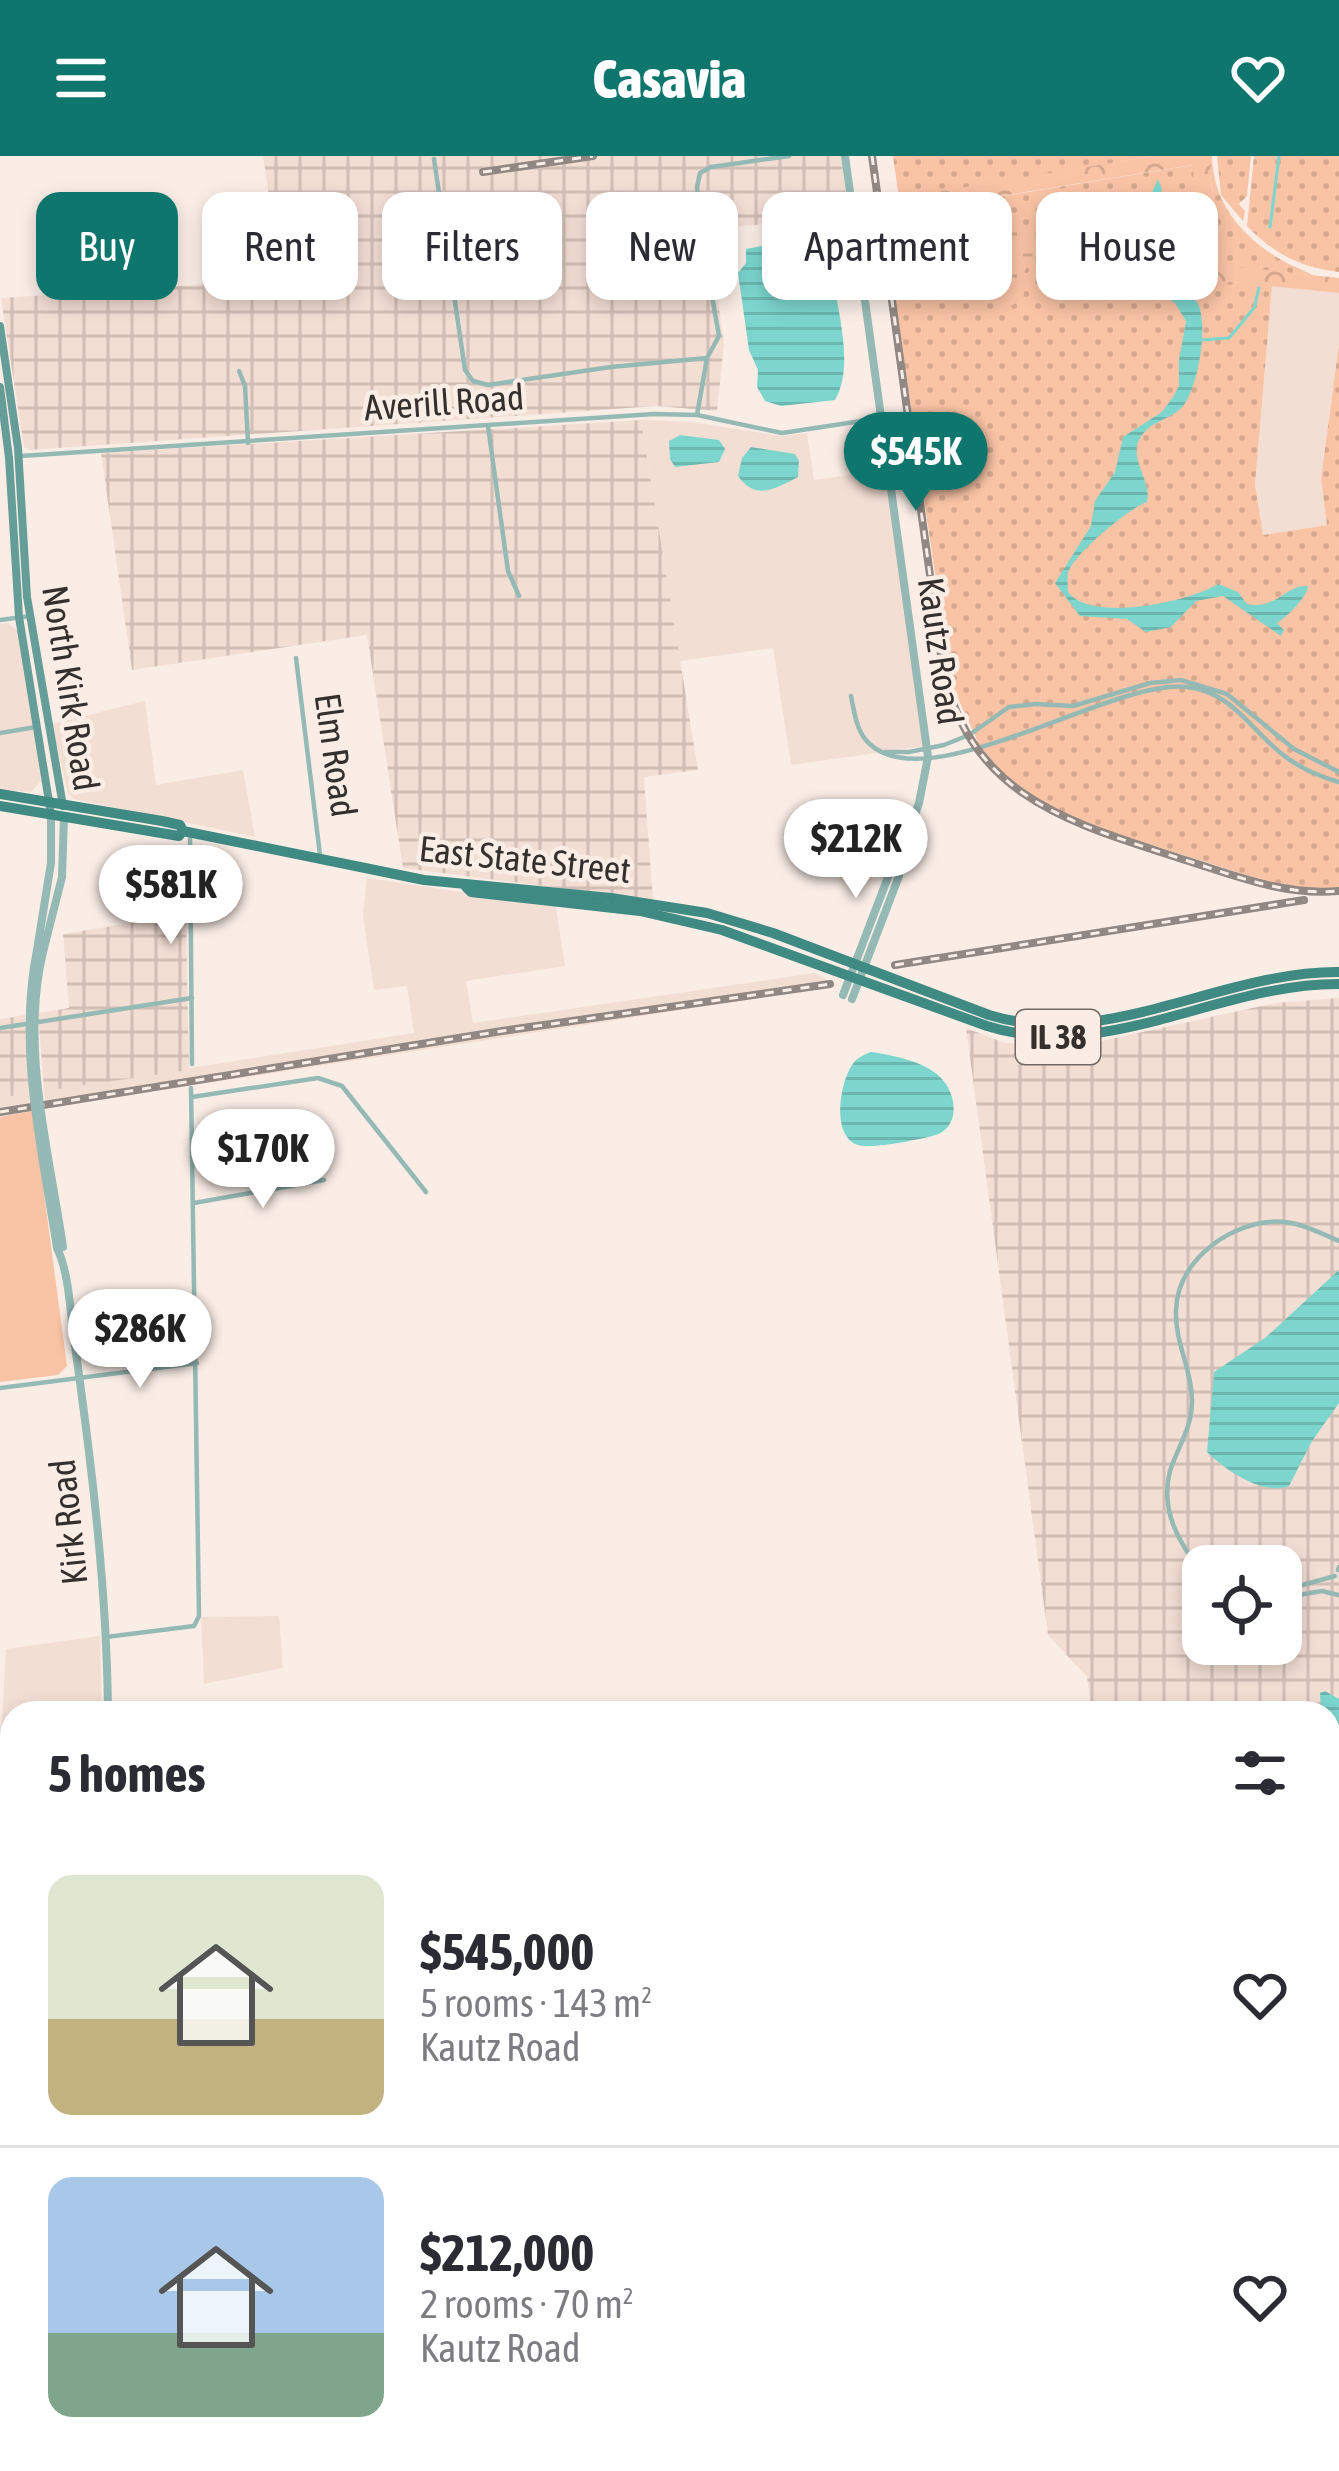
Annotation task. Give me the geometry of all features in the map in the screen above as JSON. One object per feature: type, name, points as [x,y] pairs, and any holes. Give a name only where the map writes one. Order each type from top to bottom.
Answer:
[{"type":"main road","name":"North Kirk Road","points":[[0,326],[24,616],[38,727],[57,809]]},
{"type":"main road","name":"North Kirk Road","points":[[0,387],[9,458]]},
{"type":"main road","name":"North Kirk Road","points":[[24,616],[57,809]]},
{"type":"main road","name":"East State Street","points":[[0,794],[57,809]]},
{"type":"main road","name":"East State Street","points":[[0,806],[180,825],[186,831],[466,886],[474,883],[690,909],[756,927],[857,971]]},
{"type":"main road","name":"IL 38","points":[[857,971],[999,1018],[1056,1026],[1290,976],[1339,972]]},
{"type":"main road","name":"IL 38","points":[[857,971],[987,1027],[1046,1037],[1090,1034],[1293,987],[1339,984]]},
{"type":"street","points":[[697,415],[707,358],[719,336],[701,234],[700,173],[711,167],[789,156]]},
{"type":"street","name":"Kautz Road","points":[[845,156],[928,753],[920,803],[898,864],[890,872],[848,997]]},
{"type":"street","points":[[434,159],[465,370],[472,382],[488,386],[707,358]]},
{"type":"street","points":[[239,371],[245,386],[248,443]]},
{"type":"street","name":"Averill Road","points":[[9,458],[654,414],[697,415],[782,433],[880,418]]},
{"type":"street","points":[[488,426],[508,572],[519,596]]},
{"type":"street","points":[[0,620],[24,616]]},
{"type":"street","name":"Elm Road","points":[[296,658],[321,841],[319,859]]},
{"type":"street","points":[[851,696],[861,733],[879,751],[901,759],[928,753],[1009,707],[1073,706],[1150,683],[1192,681],[1227,694],[1294,749],[1339,772]]},
{"type":"street","points":[[928,753],[949,756],[1150,689],[1187,687],[1231,704],[1283,755],[1316,775],[1339,782]]},
{"type":"street","points":[[0,733],[38,727]]},
{"type":"street","points":[[975,730],[983,745]]},
{"type":"street","name":"North Kirk Road","points":[[57,809],[62,877],[40,951],[35,1060],[60,1250]]},
{"type":"street","points":[[186,831],[193,1064]]},
{"type":"street","points":[[0,1028],[191,998]]},
{"type":"street","points":[[191,1096],[318,1078],[342,1086],[426,1192]]},
{"type":"street","points":[[106,1637],[198,1623],[191,1088]]},
{"type":"street","points":[[194,1203],[324,1180]]},
{"type":"street","points":[[1182,1546],[1167,1496],[1169,1474],[1190,1422],[1192,1400],[1176,1330],[1181,1288],[1206,1250],[1241,1228],[1284,1222],[1339,1241]]},
{"type":"street","name":"Kirk Road","points":[[60,1250],[79,1378],[106,1637],[108,1701]]},
{"type":"street","points":[[0,1388],[197,1364]]},
{"type":"street","points":[[1302,1586],[1338,1570],[1338,1595],[1302,1593]]},
{"type":"shaded area","points":[[263,156],[841,156],[846,192],[762,192],[762,224],[738,226],[738,192],[586,192],[586,300],[718,300],[724,344],[717,411],[656,406],[24,447],[1,298],[178,300],[178,286],[202,284],[202,300],[358,300],[358,192],[268,192]]},
{"type":"shaded area","points":[[1272,286],[1339,293],[1339,343],[1321,479],[1327,525],[1263,535],[1255,484]]},
{"type":"shaded area","points":[[641,420],[692,422],[781,436],[807,433],[814,480],[885,470],[925,746],[791,765],[773,648],[680,661]]},
{"type":"shaded area","points":[[641,420],[698,770],[644,777],[653,900],[403,868],[367,635],[132,670],[101,453]]},
{"type":"shaded area","points":[[8,623],[18,631],[32,714],[41,781],[31,792],[0,790],[0,624]]},
{"type":"shaded area","points":[[145,701],[156,785],[243,770],[255,837],[74,799],[68,793],[52,724]]},
{"type":"shaded area","points":[[367,878],[556,906],[565,966],[466,981],[473,1023],[815,973],[837,986],[46,1108],[44,1091],[414,1033],[407,986],[374,990],[363,916]]},
{"type":"shaded area","points":[[186,914],[189,1070],[44,1091],[38,1013],[69,1008],[63,934]]},
{"type":"shaded area","points":[[1339,998],[1339,1701],[1090,1701],[1087,1677],[1048,1635],[966,1028],[1005,1043],[1083,1045],[1275,1003]]},
{"type":"shaded area","points":[[25,1015],[30,1093],[0,1098],[0,1019]]},
{"type":"shaded area","points":[[30,1093],[33,1111],[0,1117],[0,1098]]},
{"type":"shaded area","points":[[279,1616],[283,1668],[204,1684],[201,1617]]},
{"type":"shaded area","points":[[100,1636],[102,1701],[3,1701],[6,1649]]},
{"type":"green space","points":[[893,156],[1153,156],[940,192],[898,192]]},
{"type":"green space","points":[[1153,156],[1212,156],[1213,192],[1196,192],[1192,165],[1012,194],[935,192]]},
{"type":"green space","points":[[1212,156],[1217,188],[1240,227],[1278,258],[1312,275],[1223,263],[1218,192],[1213,192]]},
{"type":"green space","points":[[1217,156],[1251,156],[1247,196],[1239,204],[1245,211],[1243,221],[1221,195]]},
{"type":"green space","points":[[1254,156],[1339,156],[1339,272],[1288,258],[1247,226]]},
{"type":"green space","points":[[1193,165],[1197,192],[1036,192],[1036,300],[1218,300],[1218,281],[1272,286],[1255,484],[1263,535],[1327,525],[1321,479],[1339,343],[1339,889],[1284,887],[1080,822],[1019,789],[982,751],[951,683],[895,300],[1012,300],[1012,195]]},
{"type":"green space","points":[[1218,228],[1227,266],[1339,278],[1339,293],[1218,281]]},
{"type":"green space","points":[[1012,229],[1030,230],[1033,261],[1025,270],[1024,296],[1013,305],[996,302],[1012,300]]},
{"type":"green space","points":[[33,1111],[67,1366],[58,1375],[0,1382],[0,1117]]},
{"type":"water","points":[[762,246],[762,300],[837,300],[844,360],[835,400],[781,406],[765,401],[749,350],[738,273],[746,263],[746,249]]},
{"type":"water","points":[[1170,300],[1196,300],[1200,308],[1198,370],[1183,406],[1148,428],[1139,440],[1137,455],[1147,502],[1081,554],[1068,572],[1068,592],[1080,601],[1118,608],[1164,603],[1218,584],[1238,592],[1247,604],[1257,605],[1308,586],[1296,606],[1277,623],[1284,630],[1281,636],[1223,596],[1196,601],[1171,627],[1146,632],[1127,619],[1080,616],[1055,583],[1091,526],[1095,501],[1115,472],[1123,437],[1162,412],[1179,386],[1186,321]]},
{"type":"water","points":[[680,435],[719,440],[725,449],[719,462],[675,467],[669,441]]},
{"type":"water","points":[[751,447],[795,454],[798,477],[773,489],[751,488],[738,476],[742,458]]},
{"type":"water","points":[[871,1052],[917,1063],[940,1077],[953,1102],[948,1127],[932,1136],[884,1145],[858,1145],[849,1140],[841,1119],[842,1093],[855,1061]]},
{"type":"water","points":[[1339,1270],[1339,1403],[1289,1486],[1256,1484],[1207,1452],[1214,1372],[1265,1338]]},
{"type":"water","points":[[1325,1691],[1339,1701],[1320,1701],[1320,1693]]},
{"type":"waterway","points":[[1270,227],[1279,156]]},
{"type":"waterway","points":[[1201,340],[1229,338],[1254,308],[1259,288]]},
{"type":"railway","points":[[483,172],[593,156]]},
{"type":"railway","points":[[872,156],[942,662],[955,708],[975,745],[1000,775],[1030,798],[1103,833],[1261,883],[1299,891],[1339,891]]},
{"type":"railway","points":[[895,965],[1304,900]]},
{"type":"railway","points":[[0,1112],[830,984]]}]
